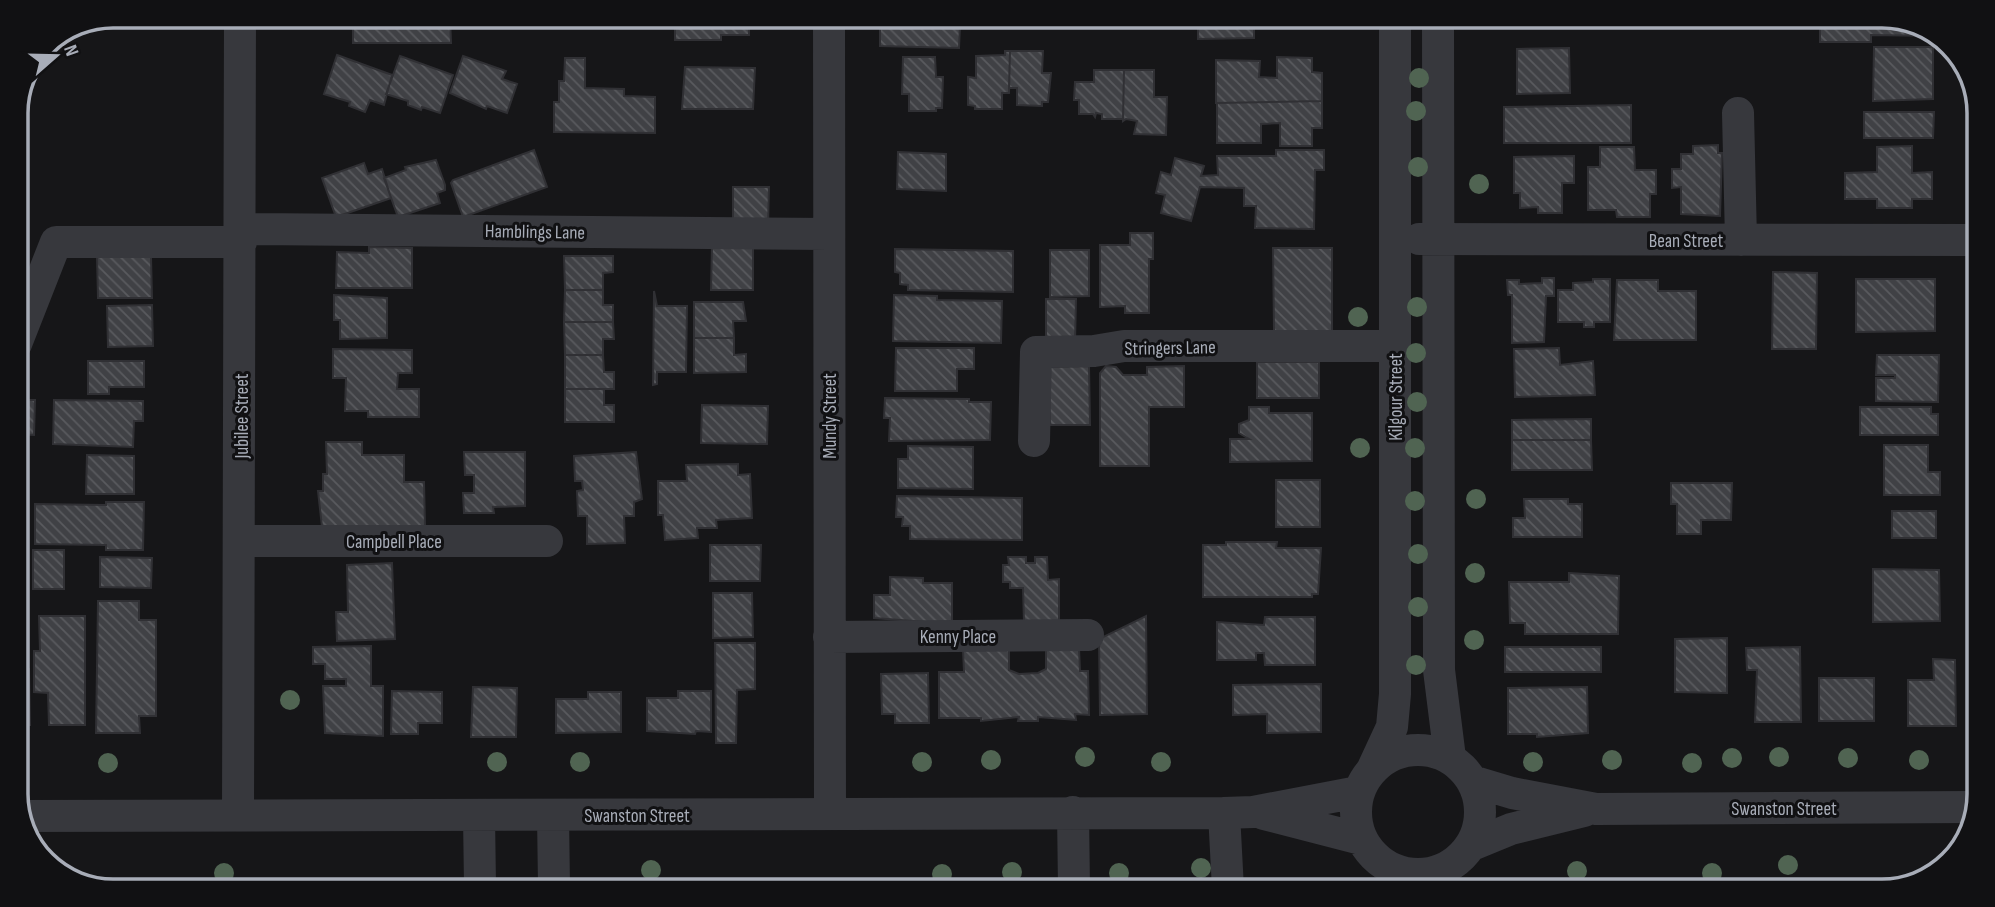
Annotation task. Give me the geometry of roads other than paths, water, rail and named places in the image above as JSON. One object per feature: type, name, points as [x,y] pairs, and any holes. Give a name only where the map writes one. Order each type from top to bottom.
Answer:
[{"type":"street","name":"Jubilee Street","points":[[238,815],[241,541],[240,28]]},
{"type":"street","name":"Mundy Street","points":[[829,28],[830,814]]},
{"type":"street","name":"Kilgour Street","points":[[1366,780],[1392,727],[1395,694],[1395,28]]},
{"type":"street","points":[[1438,28],[1439,670],[1450,758]]},
{"type":"street","points":[[1738,113],[1741,240]]},
{"type":"street","name":"Hamblings Lane","points":[[28,314],[57,242],[241,236],[830,234]]},
{"type":"street","name":"Bean Street","points":[[1395,239],[1967,240]]},
{"type":"street","name":"Stringers Lane","points":[[1034,441],[1036,352],[1094,351],[1124,346],[1394,346]]},
{"type":"street","name":"Campbell Place","points":[[241,541],[547,541]]},
{"type":"street","name":"Kenny Place","points":[[829,636],[1088,635]]},
{"type":"street","points":[[1366,846],[1387,867],[1408,874],[1430,874],[1447,878],[1472,845],[1481,813],[1472,781],[1450,758],[1430,751],[1410,750],[1390,756],[1366,780],[1356,824],[1381,879]]},
{"type":"street","name":"Swanston Street","points":[[31,816],[1239,812],[1366,780]]},
{"type":"street","name":"Swanston Street","points":[[1472,781],[1512,793],[1595,809],[1965,807]]},
{"type":"street","name":"Swanston Street","points":[[1472,845],[1511,829],[1595,809]]},
{"type":"street","points":[[1073,812],[1074,879]]},
{"type":"street","points":[[1229,879],[1239,812]]},
{"type":"street","name":"Swanston Street","points":[[1239,812],[1366,846]]},
{"type":"street","points":[[553,815],[554,879]]},
{"type":"street","points":[[479,816],[480,879]]}]
